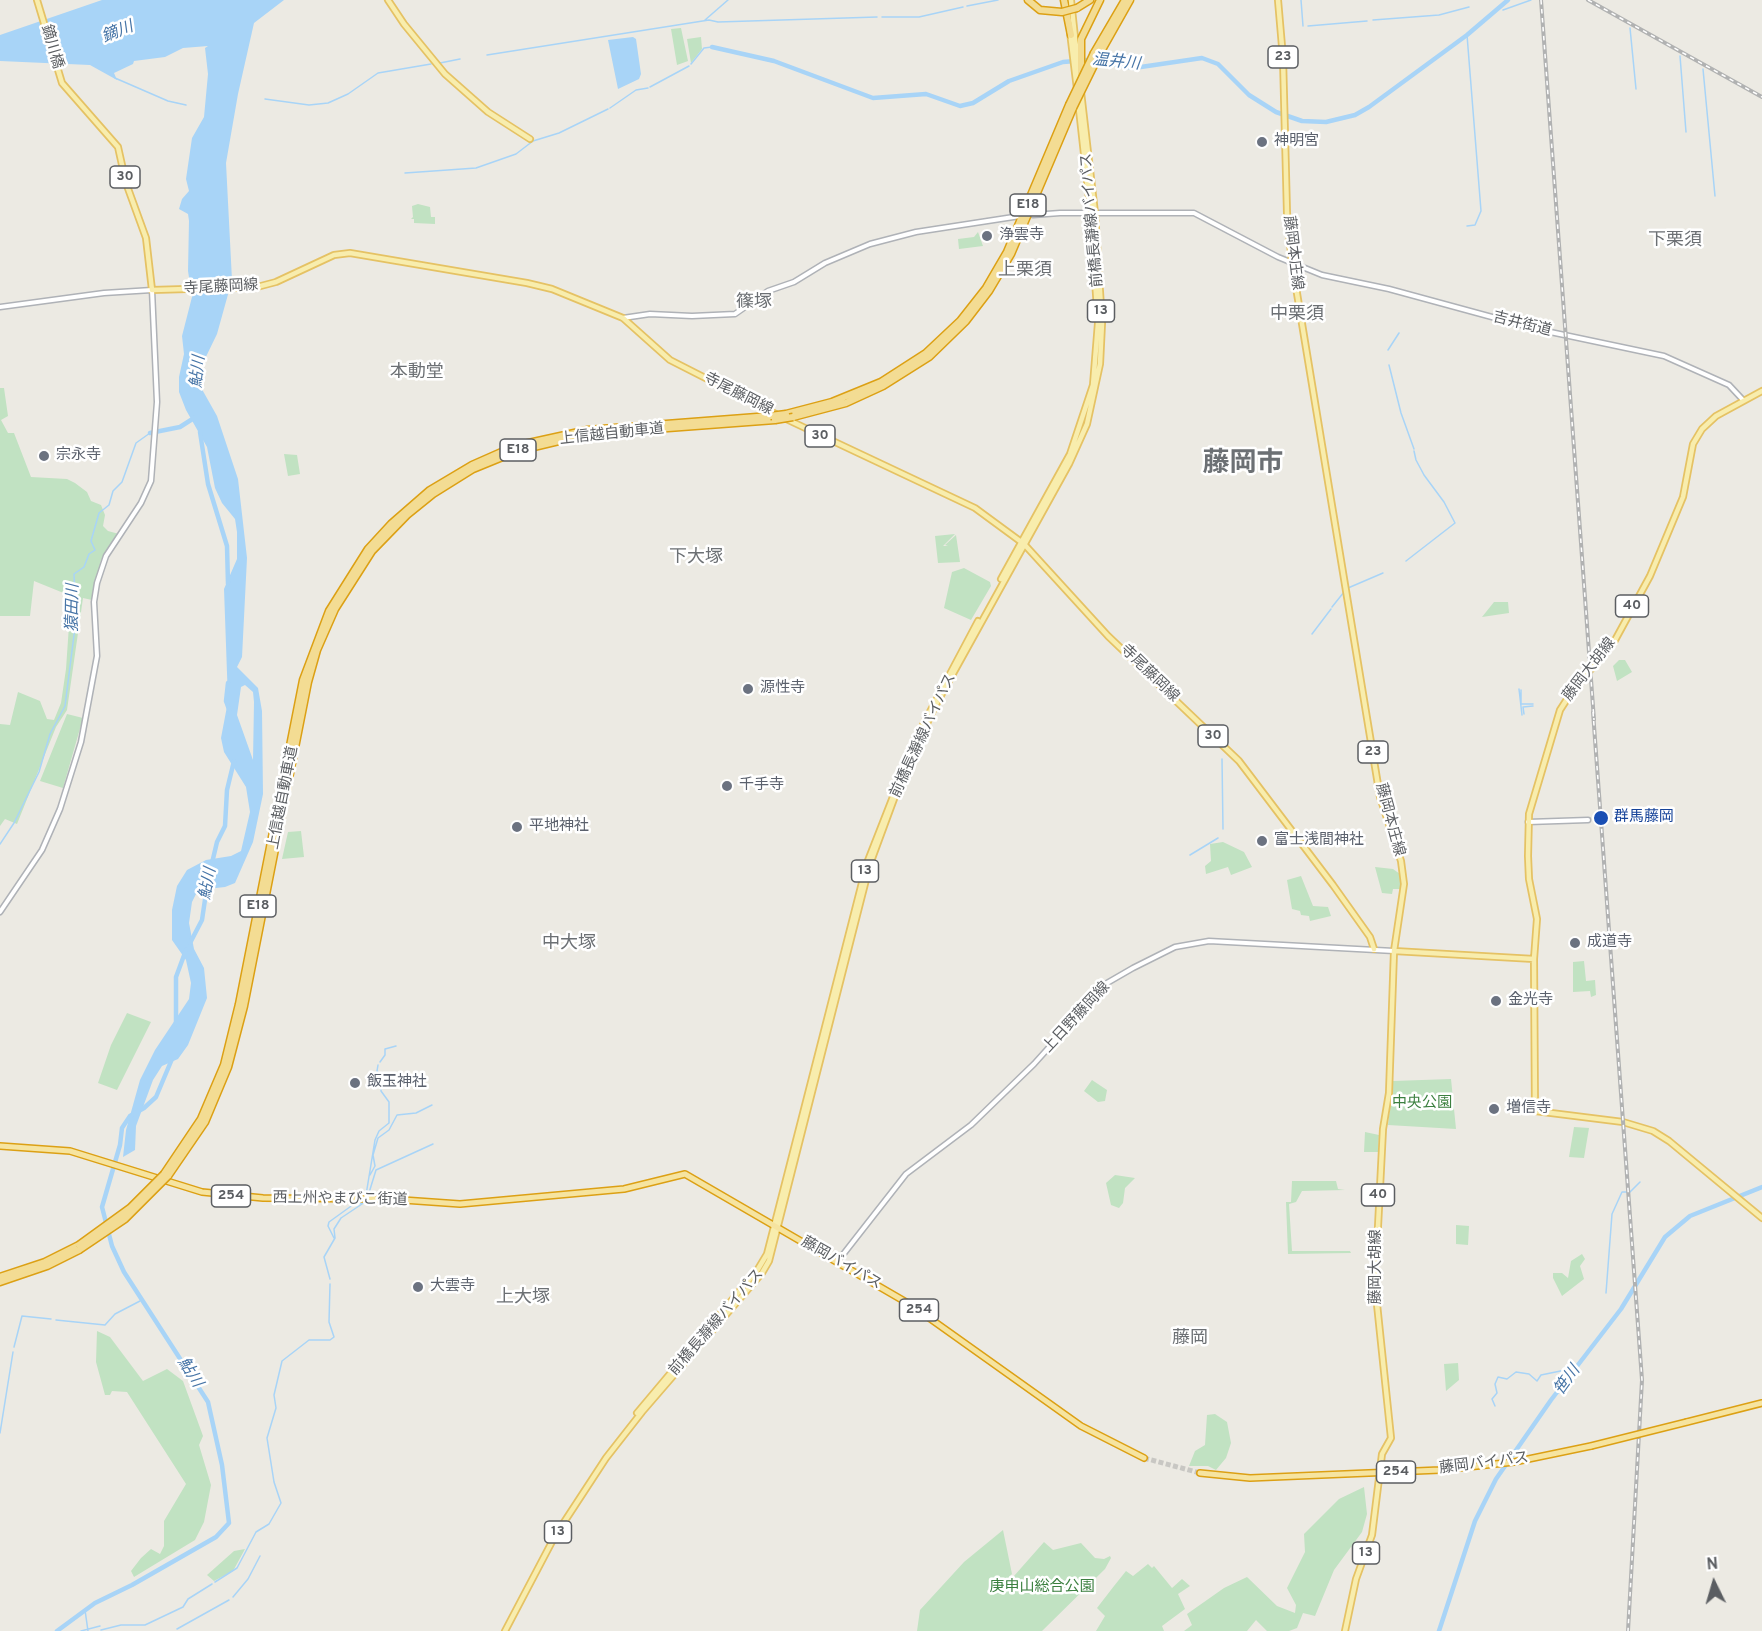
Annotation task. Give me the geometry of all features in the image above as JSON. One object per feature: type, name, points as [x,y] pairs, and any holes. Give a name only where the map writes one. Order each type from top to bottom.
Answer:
[{"type":"highway","points":[[1030,0],[1040,10],[1061,10],[1071,3],[1085,0]]},
{"type":"highway","points":[[1071,3],[1090,0]]},
{"type":"highway","points":[[1081,95],[1077,60],[1083,33],[1100,0]]},
{"type":"highway","name":"上信越自動車道","points":[[166,1175],[201,1119],[214,1093],[229,1051],[296,712],[308,664],[329,611],[358,562],[391,524],[430,490],[486,458],[530,441],[574,432],[793,417],[846,403],[896,379],[938,349],[980,301],[1017,242],[1071,106],[1125,0]]},
{"type":"highway","name":"上信越自動車道","points":[[1096,54],[1131,0]]},
{"type":"highway","points":[[1071,3],[1071,35]]},
{"type":"highway","name":"上信越自動車道","points":[[0,1282],[34,1271],[79,1247],[122,1215],[166,1175],[205,1122],[218,1095],[233,1053],[300,712],[323,636],[330,619],[363,564],[395,527],[433,494],[488,462],[532,446],[575,436],[773,418],[845,398],[893,376],[936,345],[970,312]]},
{"type":"highway","name":"西上州やまびこ街道","points":[[0,1146],[59,1149],[202,1192],[230,1196],[388,1199],[460,1204],[624,1190],[685,1174]]},
{"type":"highway","name":"藤岡バイパス","points":[[685,1174],[838,1261],[942,1325],[1080,1426],[1144,1458]]},
{"type":"highway","name":"上信越自動車道","points":[[0,1277],[45,1262],[79,1247]]},
{"type":"highway","name":"藤岡バイパス","points":[[1200,1473],[1250,1478],[1440,1470],[1514,1462],[1591,1446],[1762,1403]]},
{"type":"main road","name":"鏑川橋","points":[[37,0],[62,82],[70,95],[111,136],[117,147],[126,183],[146,238],[154,290]]},
{"type":"main road","name":"藤岡本庄線","points":[[1278,0],[1285,116],[1287,213],[1292,263],[1380,797],[1403,876],[1403,903],[1394,951]]},
{"type":"main road","points":[[390,2],[445,74],[488,112],[530,139]]},
{"type":"main road","name":"前橋長瀞線バイパス","points":[[1071,3],[1093,213]]},
{"type":"main road","name":"前橋長瀞線バイパス","points":[[1071,35],[1077,60]]},
{"type":"main road","name":"前橋長瀞線バイパス","points":[[505,1631],[555,1536],[621,1438],[762,1273],[773,1250],[777,1226],[870,864],[906,768],[934,708],[1070,454],[1093,385],[1098,323],[1093,213],[1081,95]]},
{"type":"main road","name":"吉井街道","points":[[1033,215],[1194,213],[1292,263],[1322,275],[1412,295],[1536,329],[1664,356],[1729,386],[1743,400]]},
{"type":"main road","points":[[623,318],[650,314],[692,316],[735,314],[768,291],[794,282],[825,263],[870,244],[916,232],[1020,216]]},
{"type":"main road","name":"寺尾藤岡線","points":[[154,290],[242,288],[274,283],[330,256],[350,253],[536,285],[623,318],[670,360],[862,457],[975,508],[1023,543],[1108,636],[1240,762],[1333,885],[1370,937],[1374,949]]},
{"type":"main road","points":[[0,307],[104,293],[154,290],[157,370],[155,434],[152,473],[148,490],[106,556],[97,583],[94,602],[97,656],[85,728],[66,789],[33,867],[0,912]]},
{"type":"main road","name":"藤岡大胡線","points":[[1534,959],[1537,919],[1529,879],[1528,822],[1560,710],[1571,693],[1614,642],[1650,576],[1683,497],[1694,443],[1710,420],[1762,391]]},
{"type":"main road","points":[[1528,822],[1588,820]]},
{"type":"main road","name":"上日野藤岡線","points":[[838,1261],[906,1174],[971,1125],[1034,1064],[1107,983],[1159,953],[1202,942],[1394,951]]},
{"type":"main road","points":[[1394,951],[1534,959],[1534,1112],[1623,1122],[1653,1131],[1669,1141],[1762,1218]]},
{"type":"main road","name":"藤岡大胡線","points":[[1379,1473],[1383,1451],[1391,1438],[1375,1285],[1383,1129],[1389,1094],[1394,951]]},
{"type":"main road","name":"13","points":[[1345,1631],[1356,1579],[1372,1536],[1379,1473]]},
{"type":"green space","points":[[681,28],[688,61],[677,65],[671,29]]},
{"type":"green space","points":[[701,37],[702,49],[691,63],[687,39]]},
{"type":"green space","points":[[418,204],[430,207],[431,217],[435,217],[435,224],[414,223],[414,219],[411,219],[413,217],[412,206]]},
{"type":"green space","points":[[978,232],[983,246],[959,249],[958,239],[974,237]]},
{"type":"green space","points":[[0,388],[4,388],[8,416],[1,420],[8,433],[14,433],[31,477],[67,479],[75,483],[87,492],[91,501],[101,505],[105,515],[103,526],[108,531],[119,534],[101,560],[92,600],[83,598],[67,710],[56,727],[17,824],[5,819],[0,826],[0,724],[10,725],[18,692],[40,701],[47,719],[54,720],[61,703],[66,669],[71,596],[34,581],[30,616],[0,616]]},
{"type":"green space","points":[[284,454],[297,455],[300,474],[288,476]]},
{"type":"green space","points":[[955,534],[943,546],[948,546],[945,545],[956,535],[960,562],[938,563],[935,536]]},
{"type":"green space","points":[[964,568],[990,582],[991,586],[971,620],[944,608],[952,572]]},
{"type":"green space","points":[[1494,602],[1508,602],[1509,613],[1482,617]]},
{"type":"green space","points":[[1619,660],[1625,660],[1632,672],[1617,681],[1613,666]]},
{"type":"green space","points":[[67,714],[83,718],[63,788],[40,781]]},
{"type":"green space","points":[[301,831],[304,857],[282,859],[288,832]]},
{"type":"green space","points":[[1223,842],[1244,852],[1252,867],[1231,875],[1228,867],[1206,874],[1205,866],[1211,861],[1210,844]]},
{"type":"green space","points":[[1375,867],[1393,869],[1400,874],[1401,889],[1393,889],[1392,894],[1382,893]]},
{"type":"green space","points":[[1301,876],[1313,906],[1328,907],[1331,916],[1310,921],[1309,916],[1301,915],[1300,911],[1292,909],[1287,880]]},
{"type":"green space","points":[[1584,961],[1586,981],[1595,980],[1596,995],[1591,997],[1590,991],[1573,992],[1573,962]]},
{"type":"green space","points":[[127,1013],[151,1022],[117,1090],[98,1083],[111,1045]]},
{"type":"green space","name":"中央公園","points":[[1451,1079],[1456,1129],[1388,1125],[1393,1081]]},
{"type":"green space","points":[[1092,1080],[1107,1090],[1105,1101],[1098,1102],[1084,1091]]},
{"type":"green space","points":[[1574,1127],[1589,1128],[1584,1158],[1569,1157]]},
{"type":"green space","points":[[1365,1132],[1379,1135],[1378,1152],[1364,1152]]},
{"type":"green space","points":[[1115,1175],[1135,1178],[1125,1188],[1123,1203],[1119,1208],[1111,1205],[1106,1183]]},
{"type":"green space","points":[[1292,1181],[1336,1181],[1338,1189],[1345,1190],[1302,1191],[1296,1202],[1289,1204],[1292,1251],[1350,1251],[1351,1253],[1288,1254],[1286,1202],[1291,1202]]},
{"type":"green space","points":[[1456,1225],[1469,1226],[1468,1245],[1456,1244]]},
{"type":"green space","points":[[1582,1254],[1585,1259],[1580,1266],[1584,1279],[1562,1296],[1553,1278],[1553,1273],[1562,1273],[1568,1278],[1571,1261]]},
{"type":"green space","points":[[97,1331],[110,1337],[143,1381],[167,1369],[183,1381],[203,1436],[199,1445],[211,1485],[204,1522],[195,1540],[134,1577],[131,1571],[151,1549],[160,1554],[164,1546],[164,1521],[186,1484],[127,1392],[112,1391],[110,1395],[105,1395],[96,1362]]},
{"type":"green space","points":[[1458,1363],[1459,1380],[1446,1391],[1444,1364]]},
{"type":"green space","points":[[1215,1414],[1227,1422],[1231,1443],[1226,1458],[1216,1470],[1208,1466],[1189,1466],[1195,1451],[1205,1445],[1207,1415]]},
{"type":"green space","points":[[1364,1487],[1367,1514],[1362,1532],[1334,1570],[1315,1616],[1303,1613],[1297,1628],[1289,1631],[1267,1631],[1256,1620],[1247,1631],[1184,1631],[1192,1625],[1187,1614],[1224,1588],[1247,1577],[1277,1606],[1295,1613],[1296,1605],[1287,1588],[1305,1552],[1304,1534],[1339,1499]]},
{"type":"green space","name":"庚申山総合公園","points":[[1003,1530],[1012,1574],[1001,1585],[1014,1576],[1044,1542],[1053,1550],[1081,1543],[1095,1558],[1104,1559],[1110,1556],[1111,1558],[1105,1569],[1042,1631],[917,1631],[920,1610],[964,1562]]},
{"type":"green space","points":[[245,1549],[233,1571],[214,1581],[207,1575],[234,1551]]},
{"type":"green space","name":"庚申山総合公園","points":[[1148,1564],[1152,1568],[1154,1566],[1172,1588],[1182,1579],[1190,1586],[1178,1594],[1185,1609],[1162,1626],[1164,1631],[1096,1631],[1105,1616],[1097,1608],[1114,1586],[1126,1571],[1133,1576]]},
{"type":"water","name":"鏑川","points":[[102,0],[284,0],[254,23],[238,94],[226,163],[232,280],[217,334],[201,367],[199,384],[217,416],[238,479],[247,558],[242,657],[237,667],[258,688],[262,711],[263,794],[253,842],[235,883],[225,887],[198,890],[192,902],[189,923],[194,949],[204,968],[207,998],[188,1045],[178,1059],[162,1066],[153,1080],[136,1126],[135,1150],[123,1157],[126,1130],[140,1080],[155,1050],[189,999],[191,983],[186,960],[172,940],[172,910],[177,886],[187,870],[206,860],[231,856],[241,851],[250,812],[246,787],[224,752],[221,738],[228,701],[224,589],[237,559],[235,519],[222,503],[215,488],[207,447],[186,410],[179,392],[179,377],[184,354],[182,336],[192,297],[188,271],[188,214],[179,209],[182,199],[189,191],[186,179],[192,138],[204,117],[208,74],[205,48],[208,46],[183,48],[165,57],[134,61],[133,64],[114,73],[117,80],[90,65],[0,61],[0,35]],"holes":[[[245,685],[253,692],[254,702],[253,760],[237,715],[241,687]]]},
{"type":"water","points":[[633,37],[636,39],[641,74],[639,79],[618,89],[608,40]]},
{"type":"waterway","points":[[705,20],[728,0]]},
{"type":"waterway","points":[[967,6],[998,0]]},
{"type":"waterway","points":[[1301,0],[1303,26]]},
{"type":"waterway","name":"温井川","points":[[712,47],[774,61],[873,98],[926,94],[960,106],[973,103],[1009,81],[1063,62],[1087,60],[1134,68],[1202,58],[1218,64],[1249,95],[1276,112],[1302,121],[1326,122],[1355,115],[1369,107],[1467,35],[1508,0]]},
{"type":"waterway","points":[[1503,10],[1531,0]]},
{"type":"waterway","points":[[882,17],[919,17],[963,7]]},
{"type":"waterway","points":[[1373,20],[1439,15],[1469,7]]},
{"type":"waterway","points":[[487,55],[709,20],[718,22],[877,17]]},
{"type":"waterway","points":[[1308,26],[1367,21]]},
{"type":"waterway","points":[[1630,28],[1636,89]]},
{"type":"waterway","points":[[1467,35],[1481,211],[1475,225],[1467,226]]},
{"type":"waterway","name":"温井川","points":[[691,64],[704,48],[712,47]]},
{"type":"waterway","points":[[1680,56],[1686,132]]},
{"type":"waterway","points":[[440,63],[460,59]]},
{"type":"waterway","points":[[265,99],[309,105],[328,103],[348,94],[378,73],[431,64]]},
{"type":"waterway","points":[[650,87],[689,66]]},
{"type":"waterway","points":[[1703,69],[1715,196]]},
{"type":"waterway","points":[[115,78],[168,101],[186,105]]},
{"type":"waterway","points":[[610,108],[636,90],[648,88]]},
{"type":"waterway","points":[[405,173],[476,168],[516,154],[533,141],[559,133],[608,109]]},
{"type":"waterway","points":[[1388,350],[1399,333]]},
{"type":"waterway","points":[[1389,365],[1401,413],[1414,449]]},
{"type":"waterway","name":"猿田川","points":[[150,433],[180,427],[194,418]]},
{"type":"waterway","name":"鮎川","points":[[200,432],[208,484],[227,546],[228,584]]},
{"type":"waterway","name":"猿田川","points":[[0,844],[14,823],[39,772],[50,734],[65,706],[76,619],[74,574],[84,567],[89,554],[95,550],[91,541],[99,513],[109,505],[113,491],[122,482],[136,443],[150,433]]},
{"type":"waterway","points":[[1406,561],[1455,523],[1444,502],[1424,475],[1414,451]]},
{"type":"waterway","points":[[1348,588],[1383,573]]},
{"type":"waterway","points":[[1332,607],[1344,592]]},
{"type":"waterway","points":[[1312,634],[1331,609]]},
{"type":"waterway","name":"鮎川","points":[[228,683],[226,701],[230,712]]},
{"type":"waterway","points":[[1519,689],[1522,715]]},
{"type":"waterway","points":[[1521,690],[1521,704],[1533,704]]},
{"type":"waterway","points":[[1524,714],[1523,707],[1533,706]]},
{"type":"waterway","points":[[1222,759],[1223,829]]},
{"type":"waterway","name":"鮎川","points":[[212,863],[217,842],[225,826],[227,790],[234,761]]},
{"type":"waterway","points":[[1190,855],[1218,838]]},
{"type":"waterway","name":"鮎川","points":[[190,943],[202,920],[207,886]]},
{"type":"waterway","name":"鮎川","points":[[176,1024],[176,977],[186,950]]},
{"type":"waterway","points":[[380,1062],[385,1055],[385,1049],[396,1046]]},
{"type":"waterway","name":"鮎川","points":[[57,1631],[95,1603],[132,1585],[216,1537],[229,1523],[222,1465],[208,1402],[124,1272],[112,1246],[102,1207],[120,1145],[122,1128],[130,1116],[144,1108],[156,1097],[172,1059]]},
{"type":"waterway","points":[[366,1195],[375,1140],[379,1131],[389,1123],[389,1102],[381,1091],[382,1078],[377,1071],[378,1065]]},
{"type":"waterway","points":[[370,1175],[375,1166],[373,1155],[378,1138],[389,1130],[397,1115],[416,1113],[432,1105]]},
{"type":"waterway","points":[[368,1196],[376,1170],[433,1144]]},
{"type":"waterway","points":[[1630,1192],[1640,1182]]},
{"type":"waterway","name":"笹川","points":[[1439,1631],[1475,1521],[1496,1479],[1551,1400],[1621,1309],[1665,1237],[1690,1216],[1762,1187]]},
{"type":"waterway","points":[[1606,1293],[1612,1214],[1622,1192],[1627,1192]]},
{"type":"waterway","points":[[330,1279],[324,1257],[335,1238],[334,1229],[341,1218],[365,1202]]},
{"type":"waterway","points":[[334,1238],[328,1226],[329,1222],[354,1204],[362,1203]]},
{"type":"waterway","points":[[215,1582],[237,1568],[256,1532],[269,1524],[281,1503],[274,1482],[267,1438],[276,1408],[274,1395],[282,1361],[309,1340],[330,1340],[334,1337],[329,1322],[330,1284]]},
{"type":"waterway","points":[[56,1320],[105,1325],[115,1314],[140,1301]]},
{"type":"waterway","points":[[14,1347],[22,1316],[51,1319]]},
{"type":"waterway","points":[[0,1433],[13,1352]]},
{"type":"waterway","points":[[1495,1406],[1492,1399],[1497,1393],[1495,1384],[1498,1377],[1507,1379],[1516,1372],[1529,1374],[1537,1381],[1541,1375],[1575,1368]]},
{"type":"waterway","points":[[233,1597],[248,1579],[260,1556]]},
{"type":"waterway","points":[[101,1630],[121,1625],[145,1625],[183,1607],[188,1599],[212,1584]]},
{"type":"waterway","points":[[177,1629],[229,1600]]},
{"type":"waterway","points":[[85,1610],[88,1631]]},
{"type":"waterway","points":[[81,1631],[100,1626]]},
{"type":"tunnel","points":[[1144,1458],[1200,1473]]},
{"type":"railway","points":[[1541,0],[1594,720]]},
{"type":"railway","points":[[1588,0],[1762,97]]},
{"type":"railway","points":[[1593,712],[1642,1380],[1628,1631]]},
{"type":"place","name":"神明宮","points":[[1262,142]]},
{"type":"place","name":"浄雲寺","points":[[987,236]]},
{"type":"place","name":"宗永寺","points":[[44,456]]},
{"type":"place","name":"源性寺","points":[[748,689]]},
{"type":"place","name":"千手寺","points":[[727,786]]},
{"type":"place","name":"群馬藤岡","points":[[1601,818]]},
{"type":"place","name":"平地神社","points":[[517,827]]},
{"type":"place","name":"富士浅間神社","points":[[1262,841]]},
{"type":"place","name":"成道寺","points":[[1575,943]]},
{"type":"place","name":"金光寺","points":[[1496,1001]]},
{"type":"place","name":"飯玉神社","points":[[355,1083]]},
{"type":"place","name":"増信寺","points":[[1494,1109]]},
{"type":"place","name":"大雲寺","points":[[418,1287]]},
{"type":"district","name":"下栗須","points":[[1675,241]]},
{"type":"district","name":"上栗須","points":[[1025,271]]},
{"type":"district","name":"篠塚","points":[[754,303]]},
{"type":"district","name":"中栗須","points":[[1297,315]]},
{"type":"district","name":"本動堂","points":[[417,373]]},
{"type":"district","name":"藤岡市","points":[[1243,466]]},
{"type":"district","name":"下大塚","points":[[696,558]]},
{"type":"district","name":"中大塚","points":[[569,944]]},
{"type":"district","name":"上大塚","points":[[523,1298]]},
{"type":"district","name":"藤岡","points":[[1190,1339]]}]
